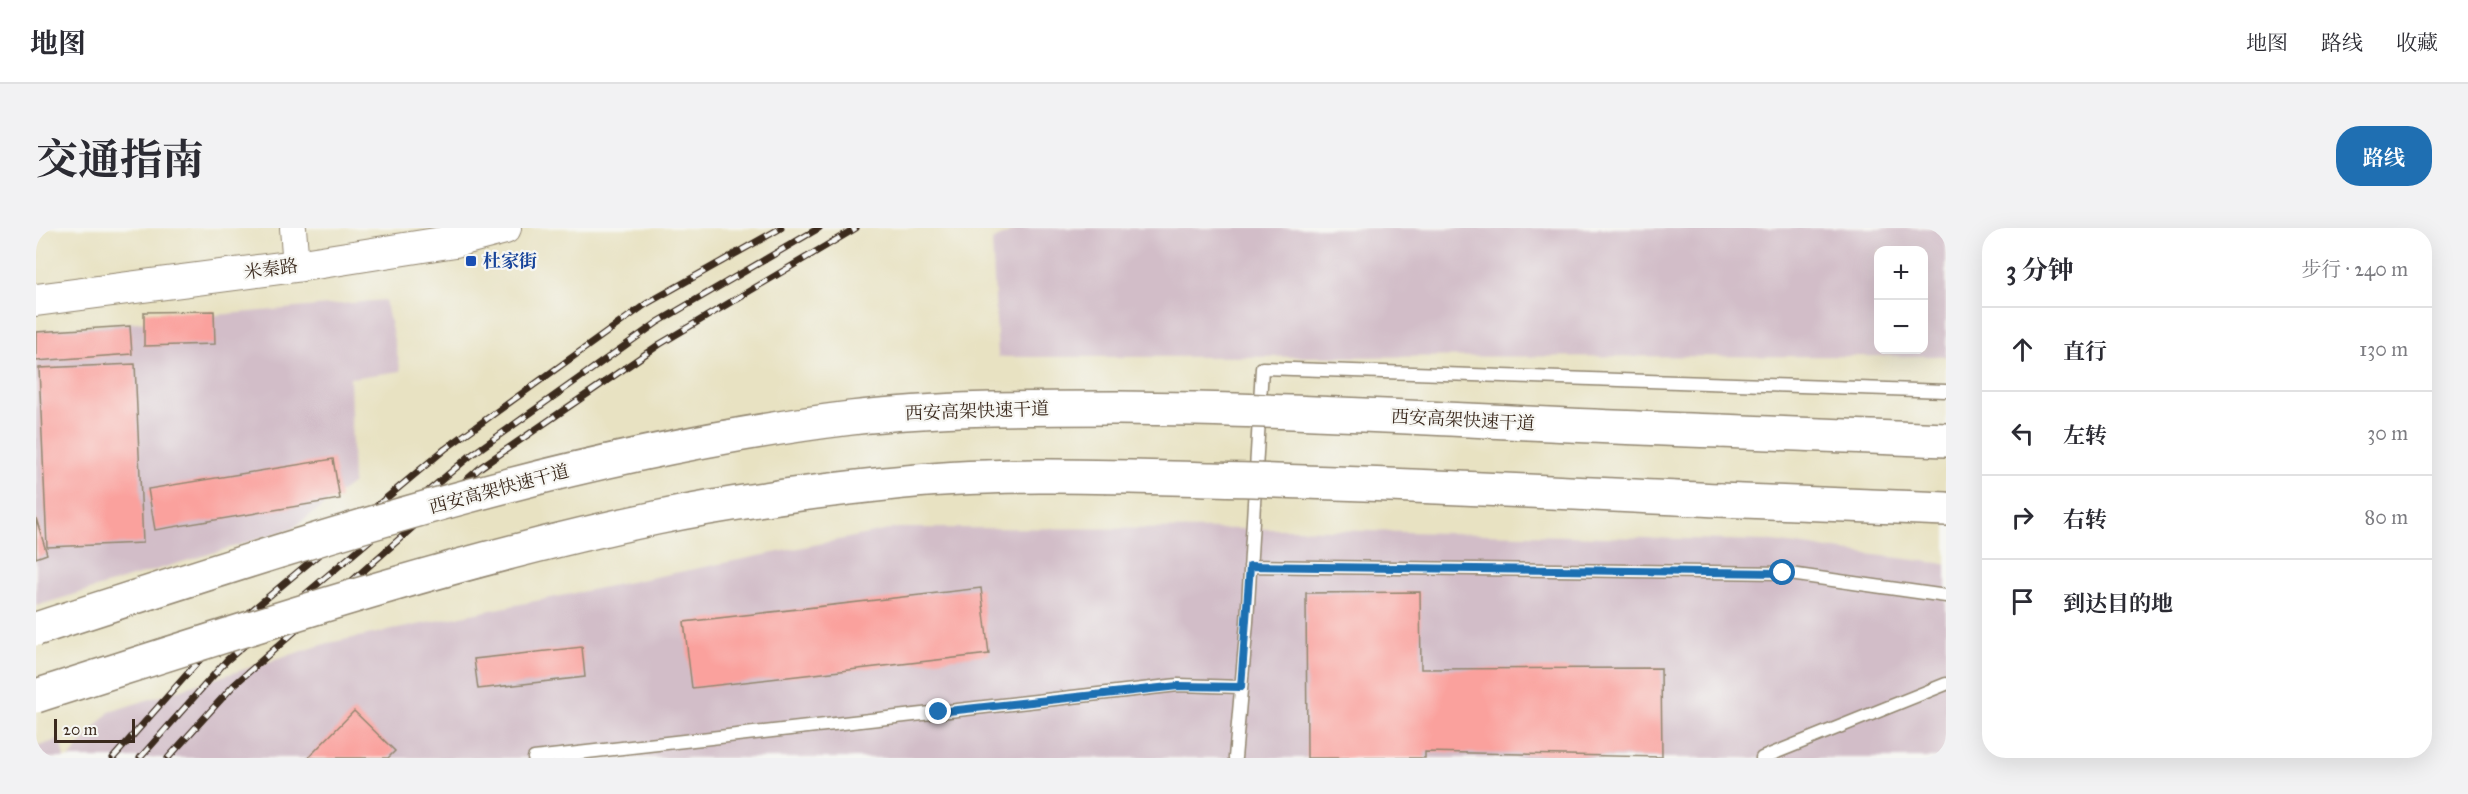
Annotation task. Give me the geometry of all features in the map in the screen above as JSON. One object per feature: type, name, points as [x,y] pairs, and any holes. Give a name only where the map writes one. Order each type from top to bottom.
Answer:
[{"type":"highway","name":"西安高架快速干道","points":[[36,629],[408,513],[515,483],[740,435],[853,418],[955,410],[1179,408],[1946,440]]},
{"type":"highway","points":[[36,696],[321,605],[441,570],[557,540],[670,515],[770,498],[878,484],[994,477],[1148,477],[1362,483],[1946,509]]},
{"type":"street","points":[[293,228],[296,266]]},
{"type":"street","name":"米秦路","points":[[36,300],[296,266],[455,241],[505,228]]},
{"type":"lane","points":[[1235,758],[1262,368],[1946,391]]},
{"type":"lane","points":[[1250,566],[1783,573],[1946,596]]},
{"type":"lane","points":[[1762,758],[1946,684]]},
{"type":"lane","points":[[534,758],[1178,686],[1241,687]]},
{"type":"shaded area","points":[[1019,228],[1946,228],[1946,356],[998,357],[992,241]]},
{"type":"shaded area","points":[[385,300],[401,371],[350,378],[353,483],[292,529],[36,606],[36,331]]},
{"type":"shaded area","points":[[898,528],[1291,529],[1765,541],[1946,564],[1946,758],[69,758],[109,712],[328,643]]},
{"type":"shaded area","points":[[60,739],[64,758],[36,758],[36,747]]},
{"type":"building","points":[[214,311],[215,344],[144,346],[144,312]]},
{"type":"building","points":[[130,326],[132,354],[36,361],[36,332]]},
{"type":"building","points":[[135,364],[143,543],[47,547],[39,368]]},
{"type":"building","points":[[333,459],[340,499],[155,530],[148,489]]},
{"type":"building","points":[[36,518],[47,554],[36,558]]},
{"type":"building","points":[[981,588],[989,654],[692,688],[684,622]]},
{"type":"building","points":[[1420,592],[1421,669],[1661,668],[1662,757],[1425,752],[1425,758],[1307,758],[1306,593]]},
{"type":"building","points":[[582,647],[585,677],[478,689],[474,659]]},
{"type":"building","points":[[354,711],[395,751],[388,758],[308,758]]},
{"type":"railway","points":[[113,758],[220,637],[445,449],[646,304],[781,228]]},
{"type":"railway","points":[[140,758],[227,660],[470,456],[658,322],[819,228]]},
{"type":"railway","points":[[168,758],[234,685],[481,467],[660,344],[856,228]]},
{"type":"place","name":"杜家街","points":[[471,261]]},
{"type":"route","points":[[939,712],[1178,686],[1241,687],[1250,566],[1783,573]]}]
